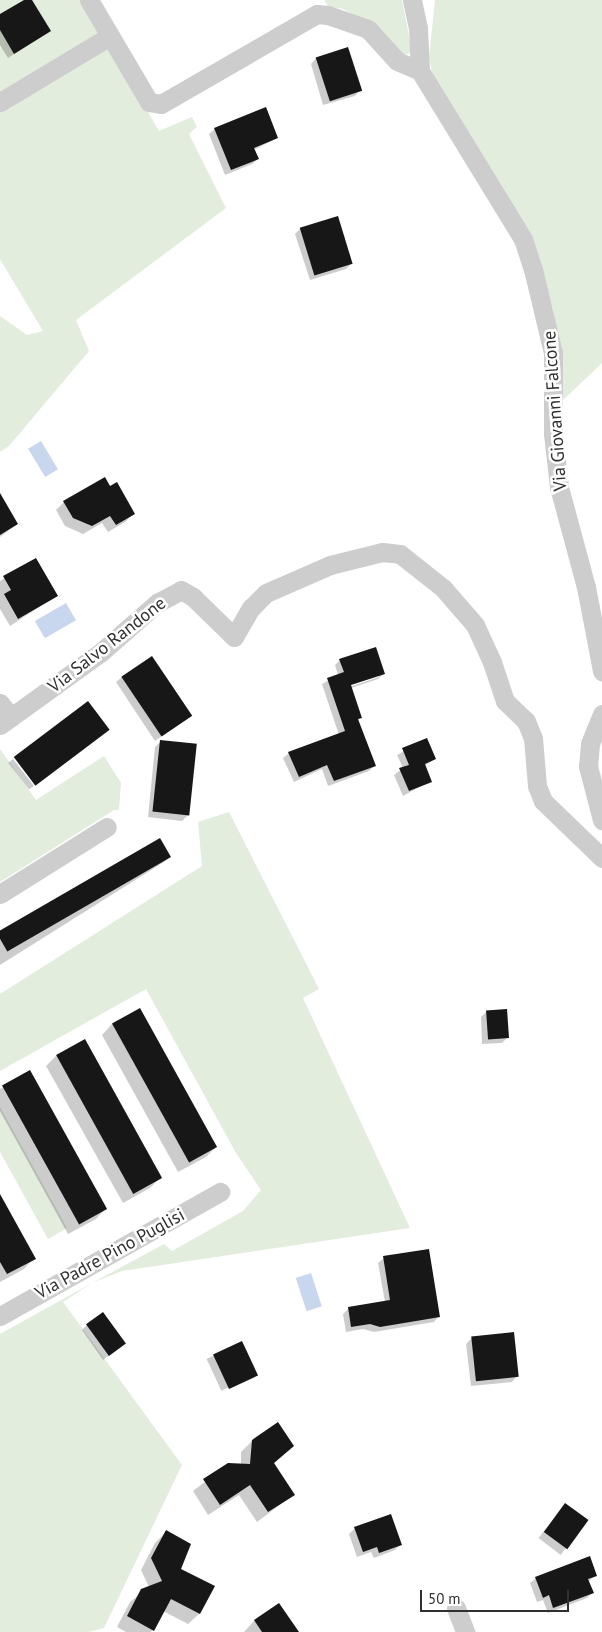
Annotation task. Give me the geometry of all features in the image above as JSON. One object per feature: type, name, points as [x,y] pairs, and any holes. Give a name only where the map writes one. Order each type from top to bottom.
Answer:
[{"type":"street","points":[[89,0],[149,102],[161,104],[317,14],[328,15],[368,29],[397,61],[420,71]]},
{"type":"street","name":"Via Giovanni Falcone","points":[[412,0],[418,28],[420,71],[523,239],[533,269],[553,353],[553,434],[559,487],[586,587],[602,671]]},
{"type":"street","points":[[0,102],[110,36]]},
{"type":"street","name":"Via Salvo Randone","points":[[4,715],[100,653],[157,603],[181,590],[193,597],[234,637],[251,608],[266,593],[330,565],[382,552],[400,554],[443,588],[475,625],[492,662],[505,700],[526,721],[533,738],[537,786],[542,802],[602,858]]},
{"type":"street","points":[[602,714],[590,744],[588,766],[602,820]]},
{"type":"street","points":[[0,894],[107,827]]},
{"type":"street","name":"Via Padre Pino Puglisi","points":[[0,1316],[220,1192]]},
{"type":"street","points":[[456,1608],[465,1632]]},
{"type":"green space","points":[[0,0],[80,0],[100,34],[0,93]]},
{"type":"green space","points":[[324,0],[402,0],[412,51],[409,54],[400,54],[368,23],[343,9],[328,6]]},
{"type":"green space","points":[[435,0],[602,0],[602,363],[558,405],[561,356],[553,309],[532,238],[433,78],[429,58]]},
{"type":"green space","points":[[105,49],[113,52],[159,131],[192,117],[197,127],[189,134],[226,208],[76,320],[89,351],[9,446],[0,452],[0,316],[27,335],[43,331],[0,259],[0,112]]},
{"type":"green space","points":[[0,749],[36,800],[104,756],[121,783],[119,810],[114,810],[0,882]]},
{"type":"green space","points":[[229,812],[319,989],[303,998],[410,1228],[122,1271],[92,1283],[164,1244],[172,1251],[243,1211],[261,1190],[236,1153],[146,989],[0,1071],[0,994],[202,866],[198,822]]},
{"type":"green space","points":[[0,1107],[67,1228],[48,1239],[0,1152]]},
{"type":"green space","points":[[92,1283],[63,1302],[182,1465],[104,1628],[88,1632],[0,1632],[0,1334]]},
{"type":"water","points":[[41,441],[58,469],[45,477],[28,449]]},
{"type":"water","points":[[66,603],[76,620],[45,638],[35,621]]},
{"type":"water","points":[[311,1273],[322,1306],[307,1311],[296,1278]]},
{"type":"building","points":[[24,0],[32,0],[51,31],[14,54],[0,30],[0,14]]},
{"type":"building","points":[[348,47],[362,91],[330,101],[316,58]]},
{"type":"building","points":[[266,107],[278,138],[254,148],[259,159],[231,170],[214,128]]},
{"type":"building","points":[[338,216],[353,264],[314,276],[300,228]]},
{"type":"building","points":[[105,477],[110,486],[117,482],[135,514],[116,525],[110,516],[92,526],[73,518],[63,501]]},
{"type":"building","points":[[0,493],[18,524],[0,535]]},
{"type":"building","points":[[36,558],[58,596],[18,619],[4,594],[11,590],[3,576]]},
{"type":"building","points":[[376,647],[385,674],[351,685],[362,718],[358,719],[376,766],[334,781],[327,765],[299,777],[288,752],[345,731],[327,678],[344,672],[339,659]]},
{"type":"building","points":[[152,656],[192,716],[162,736],[121,677]]},
{"type":"building","points":[[88,701],[110,730],[35,786],[14,757]]},
{"type":"building","points":[[427,738],[436,759],[425,764],[432,782],[409,791],[399,768],[409,765],[402,748]]},
{"type":"building","points":[[160,740],[197,744],[189,815],[152,812]]},
{"type":"building","points":[[160,838],[171,857],[7,952],[0,939],[0,930]]},
{"type":"building","points":[[140,1008],[217,1147],[189,1163],[112,1024]]},
{"type":"building","points":[[507,1009],[509,1038],[488,1039],[486,1010]]},
{"type":"building","points":[[85,1039],[162,1178],[133,1194],[56,1055]]},
{"type":"building","points":[[30,1070],[107,1209],[79,1225],[2,1086]]},
{"type":"building","points":[[0,1194],[36,1259],[7,1274],[0,1262]]},
{"type":"building","points":[[429,1249],[440,1317],[380,1327],[370,1324],[351,1327],[348,1307],[390,1300],[383,1256]]},
{"type":"building","points":[[103,1312],[126,1344],[109,1356],[86,1324]]},
{"type":"building","points":[[514,1332],[519,1377],[476,1381],[471,1336]]},
{"type":"building","points":[[242,1341],[258,1375],[229,1389],[213,1355]]},
{"type":"building","points":[[278,1422],[294,1446],[274,1463],[295,1495],[268,1512],[250,1485],[220,1505],[203,1479],[228,1463],[250,1464],[252,1440]]},
{"type":"building","points":[[565,1503],[588,1520],[567,1549],[544,1532]]},
{"type":"building","points":[[391,1514],[402,1545],[379,1553],[377,1547],[363,1552],[354,1527]]},
{"type":"building","points":[[166,1530],[191,1544],[181,1569],[215,1586],[200,1614],[171,1599],[154,1631],[127,1616],[141,1589],[162,1581],[151,1558]]},
{"type":"building","points":[[590,1556],[597,1576],[588,1579],[594,1593],[553,1608],[549,1595],[543,1598],[535,1577]]},
{"type":"building","points":[[279,1603],[299,1632],[262,1632],[254,1620]]}]
